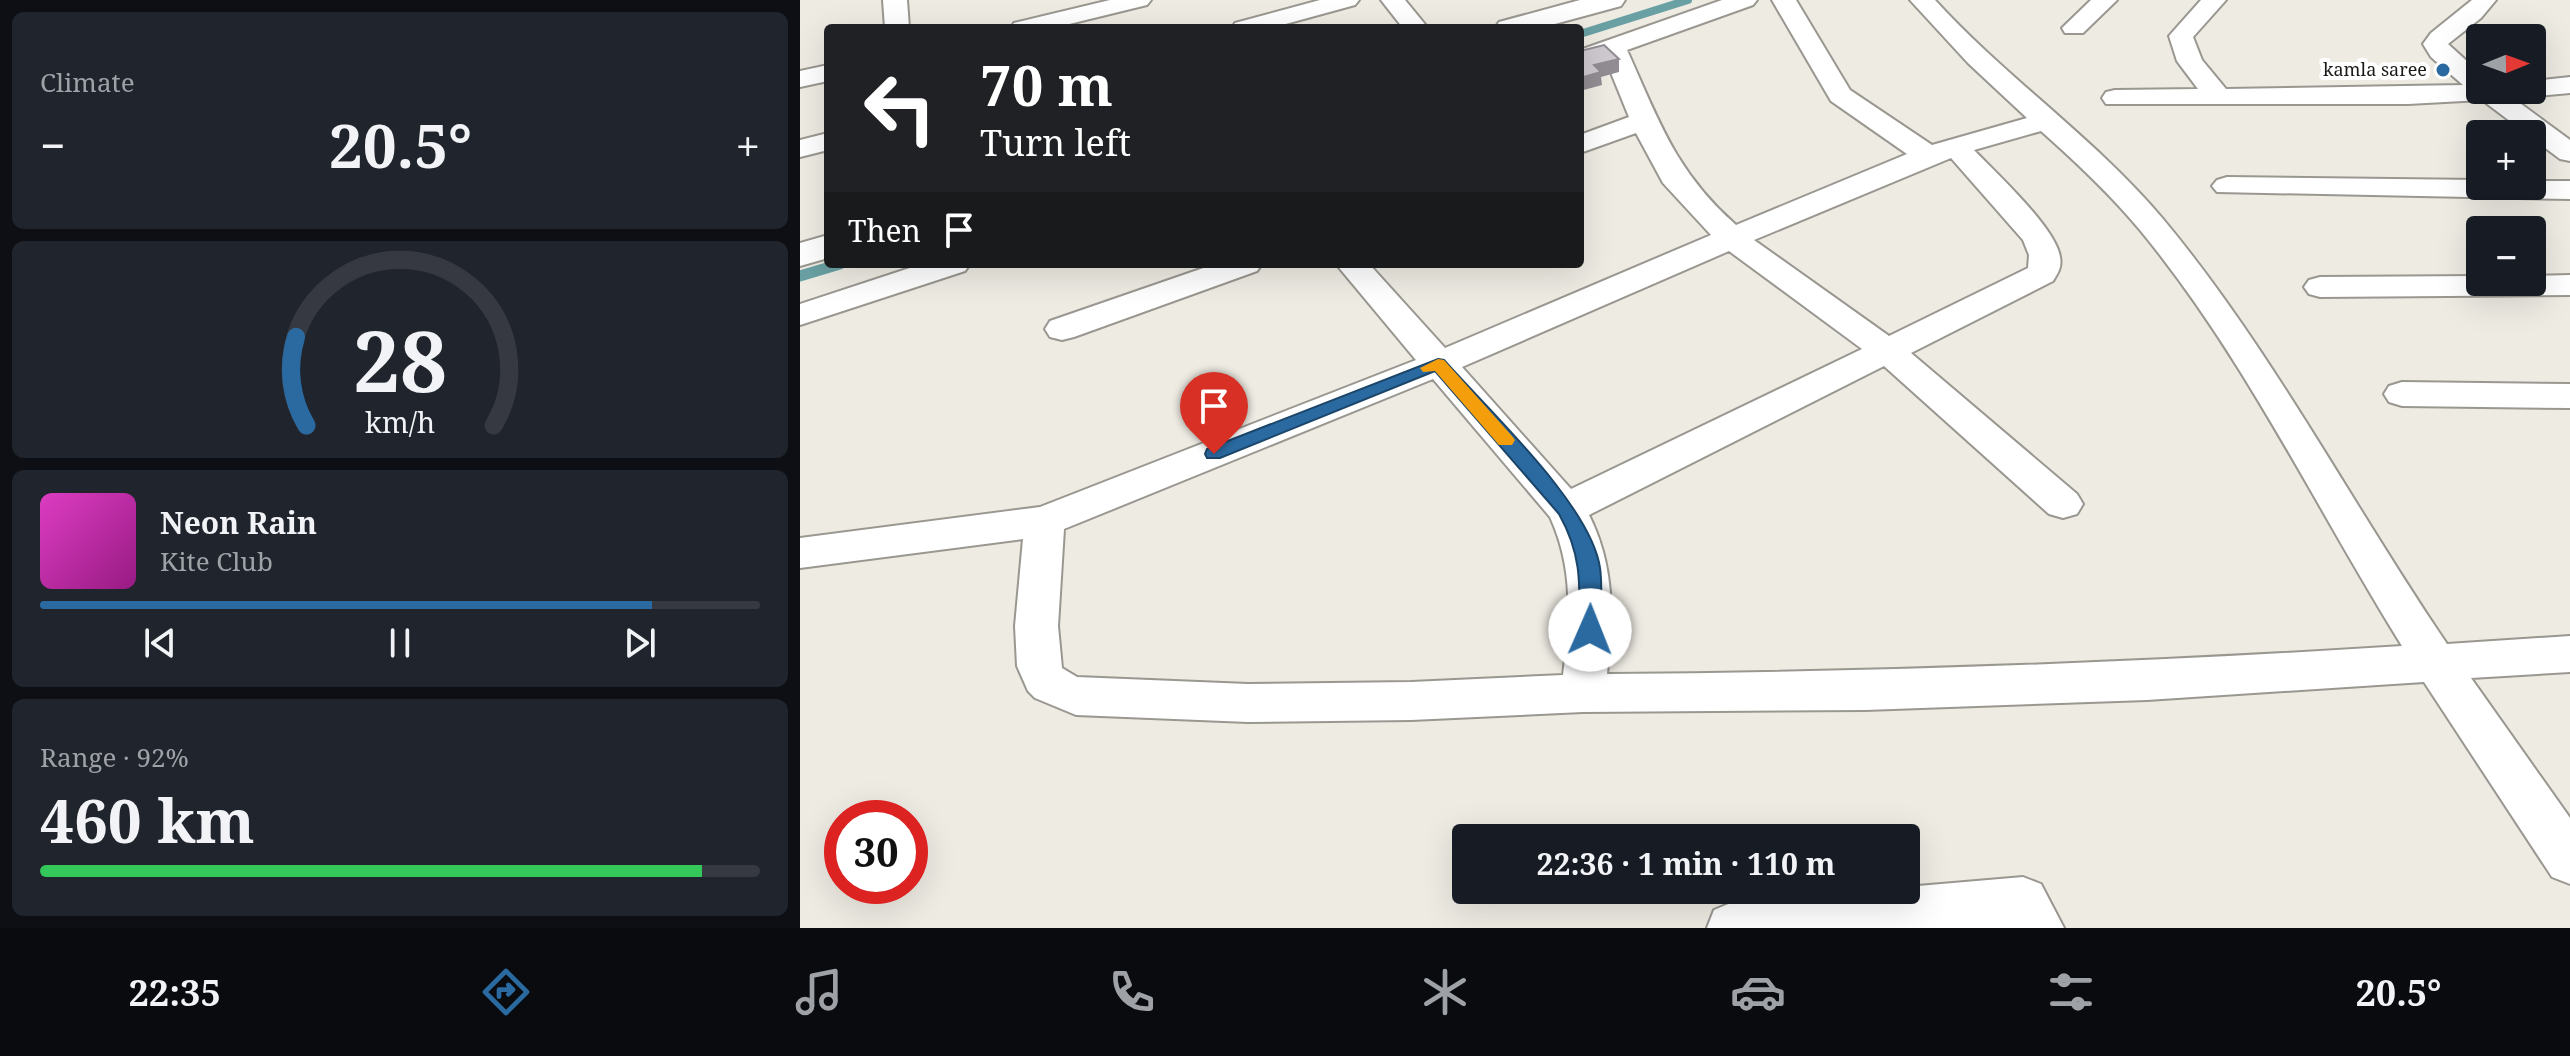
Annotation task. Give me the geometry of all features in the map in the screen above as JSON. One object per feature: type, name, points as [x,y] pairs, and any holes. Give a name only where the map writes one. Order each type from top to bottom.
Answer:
[{"type":"street","points":[[895,0],[897,24]]},
{"type":"street","points":[[1040,24],[1139,0]]},
{"type":"street","points":[[1259,24],[1347,0]]},
{"type":"street","points":[[1393,0],[1413,24]]},
{"type":"street","points":[[1524,24],[1611,0]]},
{"type":"street","points":[[1584,57],[1745,0]]},
{"type":"street","points":[[1566,509],[2032,281],[2046,268],[2045,255],[2037,237],[1943,151],[1859,111],[1840,95],[1784,0]]},
{"type":"street","points":[[1922,0],[1947,30],[2104,175],[2149,222],[2194,280],[2241,348],[2433,662],[2570,860]]},
{"type":"street","points":[[2074,28],[2105,0]]},
{"type":"street","points":[[2214,0],[2181,36],[2181,46],[2218,97]]},
{"type":"street","points":[[2466,74],[2435,44],[2440,36],[2462,24],[2484,0]]},
{"type":"street","points":[[1613,47],[1642,121],[1663,163],[1687,194],[1732,237],[1887,351],[2063,504]]},
{"type":"street","points":[[800,79],[824,74]]},
{"type":"street","points":[[2546,88],[2570,85]]},
{"type":"street","points":[[2115,98],[2466,90]]},
{"type":"street","points":[[2504,104],[2570,153]]},
{"type":"street","points":[[1584,143],[1642,121]]},
{"type":"street","points":[[800,553],[1045,521],[1438,364],[1732,237],[1943,151],[2045,121]]},
{"type":"street","points":[[800,149],[824,142]]},
{"type":"street","points":[[2227,186],[2570,190]]},
{"type":"street","points":[[800,255],[824,247]]},
{"type":"street","points":[[800,315],[942,268]]},
{"type":"street","points":[[1062,329],[1235,268]]},
{"type":"street","points":[[1355,268],[1566,509],[1581,537],[1590,568],[1590,630],[1583,693]]},
{"type":"street","points":[[2320,287],[2570,285]]},
{"type":"street","points":[[2402,394],[2570,396]]},
{"type":"street","points":[[1045,521],[1036,651],[1043,676],[1054,688],[1076,696],[1248,703],[1411,701],[1583,693],[1865,691],[2147,681],[2570,654]]},
{"type":"street","points":[[1733,928],[2023,902],[2038,928]]},
{"type":"building","points":[[1604,45],[1619,59],[1594,65],[1601,72],[1584,77],[1584,50]]},
{"type":"waterway","points":[[1584,33],[1688,0]]},
{"type":"waterway","points":[[800,276],[827,268]]},
{"type":"slow traffic","points":[[1429,368],[1438,364],[1506,440]]},
{"type":"place","name":"kamla saree","points":[[2443,70]]},
{"type":"route","points":[[1214,454],[1438,364],[1566,509],[1581,537],[1590,568],[1590,630]]}]
